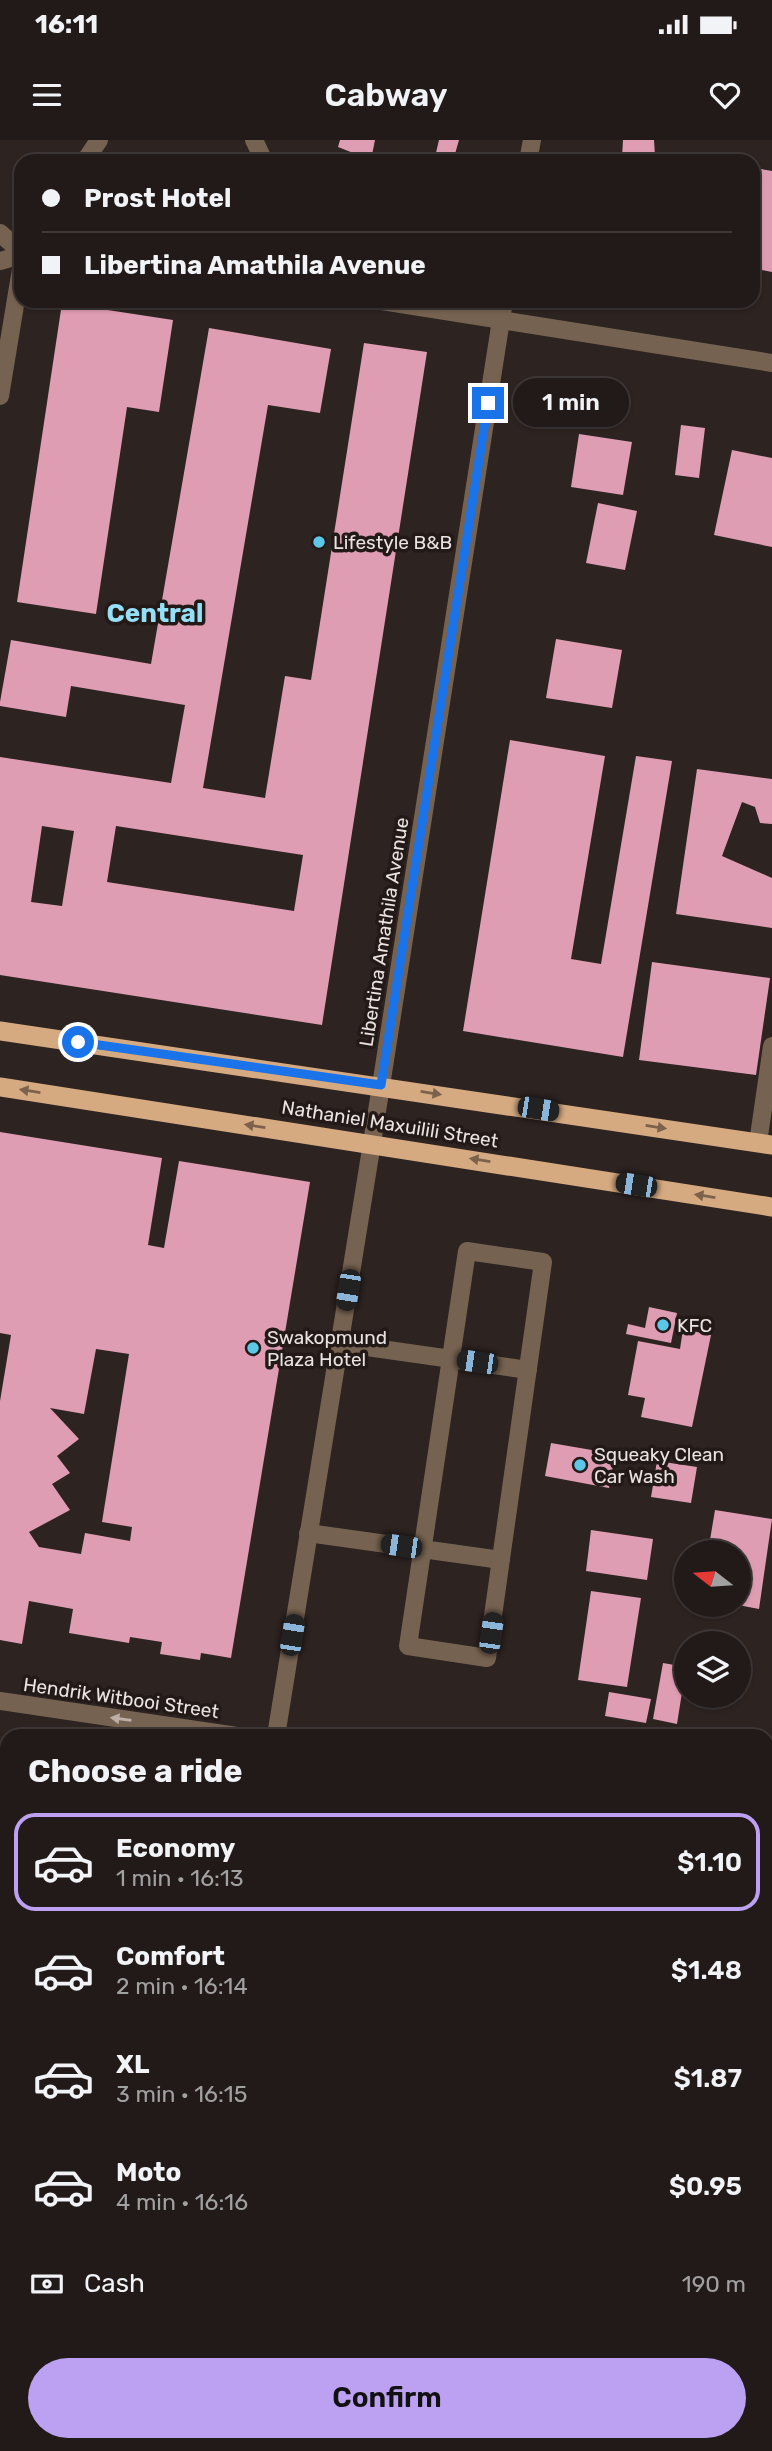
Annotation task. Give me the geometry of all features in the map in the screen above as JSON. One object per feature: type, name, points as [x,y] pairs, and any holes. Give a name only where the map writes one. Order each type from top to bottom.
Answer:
[{"type":"highway","name":"Nathaniel Maxuilili Street","points":[[0,1031],[381,1085],[765,1144]]},
{"type":"highway","name":"Nathaniel Maxuilili Street","points":[[0,1087],[772,1207]]},
{"type":"street","points":[[0,233],[14,246]]},
{"type":"street","points":[[0,396],[15,308]]},
{"type":"street","points":[[421,308],[772,363]]},
{"type":"street","name":"Libertina Amathila Avenue","points":[[277,1729],[503,308]]},
{"type":"street","points":[[765,1144],[772,1046]]},
{"type":"street","points":[[467,1251],[544,1262],[528,1370],[488,1658],[408,1647],[467,1251]]},
{"type":"street","points":[[339,1343],[528,1370]]},
{"type":"street","points":[[308,1533],[501,1560]]},
{"type":"street","name":"Hendrik Witbooi Street","points":[[0,1701],[190,1729]]},
{"type":"building","points":[[340,140],[375,140],[372,154],[356,154],[338,147]]},
{"type":"building","points":[[439,140],[459,140],[455,154],[436,154]]},
{"type":"building","points":[[623,140],[654,140],[655,154],[622,154]]},
{"type":"building","points":[[761,169],[772,171],[772,272],[760,270]]},
{"type":"building","points":[[61,308],[95,308],[173,320],[159,412],[127,407],[96,614],[17,602]]},
{"type":"building","points":[[209,328],[331,349],[320,413],[268,405],[203,788],[265,798],[285,676],[311,680],[364,343],[427,352],[322,1025],[0,975],[0,757],[171,783],[185,705],[71,686],[66,717],[0,706],[11,640],[151,664]],"holes":[[[42,826],[74,831],[62,906],[31,902]],[[116,826],[303,855],[294,911],[107,882]]]},
{"type":"building","points":[[681,425],[705,428],[699,478],[675,475]]},
{"type":"building","points":[[579,434],[632,442],[623,495],[571,487]]},
{"type":"building","points":[[732,450],[772,458],[772,547],[714,535]]},
{"type":"building","points":[[598,503],[637,511],[625,570],[586,563]]},
{"type":"building","points":[[556,639],[622,650],[612,708],[546,698]]},
{"type":"building","points":[[510,740],[605,756],[571,959],[601,964],[636,756],[672,761],[623,1057],[463,1031]]},
{"type":"building","points":[[697,769],[772,779],[772,824],[760,823],[755,807],[742,802],[722,856],[772,878],[772,928],[676,914]]},
{"type":"building","points":[[652,962],[770,978],[756,1075],[639,1060]]},
{"type":"building","points":[[0,1132],[162,1158],[148,1245],[164,1248],[179,1161],[310,1182],[231,1658],[201,1653],[200,1660],[160,1654],[162,1642],[130,1637],[129,1643],[69,1633],[73,1609],[29,1601],[22,1644],[0,1640],[0,1401],[11,1335],[0,1333]],"holes":[[[96,1349],[129,1354],[102,1522],[132,1527],[130,1541],[85,1533],[81,1554],[39,1547],[29,1532],[70,1510],[52,1484],[70,1473],[57,1456],[79,1439],[50,1408],[84,1414]]]},
{"type":"building","points":[[649,1307],[677,1313],[671,1343],[626,1334],[628,1324],[645,1328]]},
{"type":"building","points":[[683,1329],[711,1335],[692,1427],[641,1417],[645,1398],[628,1395],[638,1341],[680,1349]]},
{"type":"building","name":"Squeaky Clean Car Wash","points":[[551,1443],[615,1454],[609,1488],[545,1476]]},
{"type":"building","points":[[657,1461],[697,1467],[691,1503],[651,1497]]},
{"type":"building","points":[[715,1510],[772,1519],[759,1609],[751,1607],[751,1540],[710,1540]]},
{"type":"building","points":[[591,1530],[653,1539],[647,1580],[586,1571]]},
{"type":"building","points":[[591,1591],[641,1598],[627,1687],[578,1680]]},
{"type":"building","points":[[663,1663],[674,1665],[674,1708],[680,1708],[677,1724],[653,1719]]},
{"type":"building","points":[[609,1692],[651,1699],[646,1723],[605,1716]]},
{"type":"place","name":"Lifestyle B&B","points":[[319,542]]},
{"type":"place","name":"KFC","points":[[663,1325]]},
{"type":"place","name":"Swakopmund Plaza Hotel","points":[[253,1348]]},
{"type":"place","name":"Squeaky Clean Car Wash","points":[[580,1465]]},
{"type":"district","name":"Central","points":[[155,613]]},
{"type":"route","points":[[78,1042],[381,1085],[488,403]]}]
